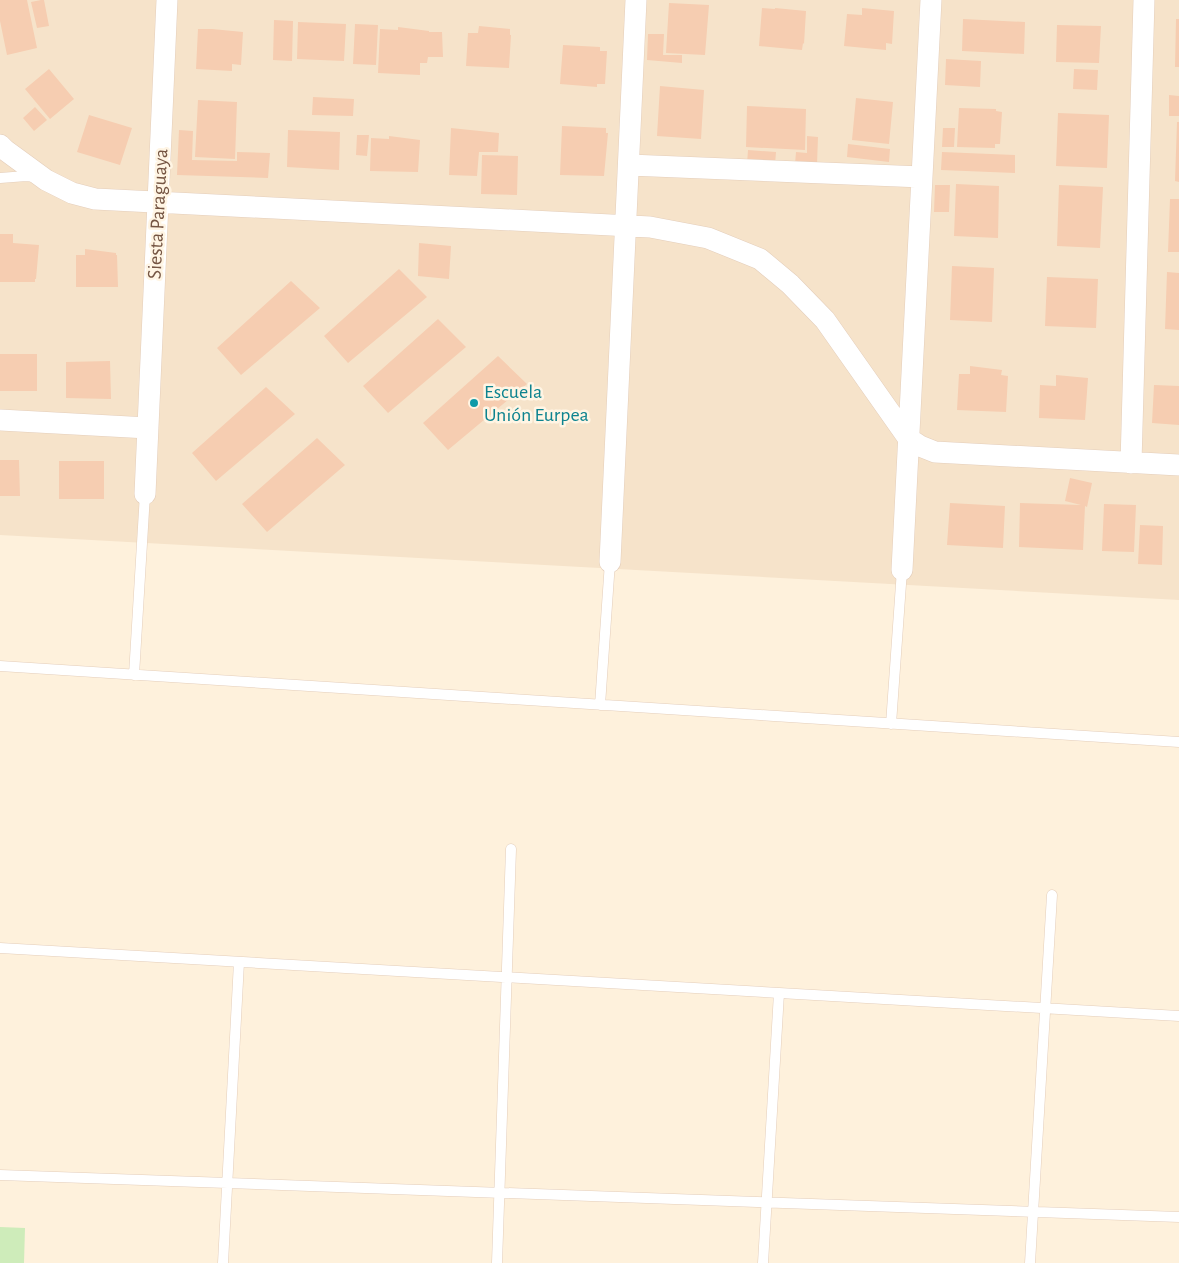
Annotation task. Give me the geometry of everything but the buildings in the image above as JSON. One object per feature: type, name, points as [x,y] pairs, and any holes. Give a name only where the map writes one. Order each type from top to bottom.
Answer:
[{"type":"street","name":"Siesta Paraguaya","points":[[145,494],[167,0]]},
{"type":"street","points":[[610,562],[636,0]]},
{"type":"street","points":[[902,570],[931,0]]},
{"type":"street","points":[[1131,462],[1144,0]]},
{"type":"street","points":[[0,145],[46,180],[72,193],[95,199],[650,227],[708,238],[760,259],[790,284],[825,320],[908,438],[920,446],[935,452],[1179,465]]},
{"type":"street","points":[[629,165],[922,177]]},
{"type":"street","points":[[0,420],[148,428]]},
{"type":"lane","points":[[0,178],[26,176],[46,180]]},
{"type":"lane","points":[[134,675],[145,494]]},
{"type":"lane","points":[[600,705],[610,562]]},
{"type":"lane","points":[[891,724],[902,570]]},
{"type":"lane","points":[[0,666],[1179,742]]},
{"type":"lane","points":[[497,1263],[511,849]]},
{"type":"lane","points":[[1030,1263],[1052,895]]},
{"type":"lane","points":[[0,948],[1179,1016]]},
{"type":"lane","points":[[223,1263],[239,962]]},
{"type":"lane","points":[[763,1263],[779,993]]},
{"type":"lane","points":[[0,1175],[1179,1217]]},
{"type":"shaded area","points":[[0,0],[1179,0],[1179,600],[0,535]]},
{"type":"green space","points":[[0,1227],[25,1228],[24,1263],[0,1263]]},
{"type":"place","name":"Escuela Unión Eurpea","points":[[474,403]]}]
